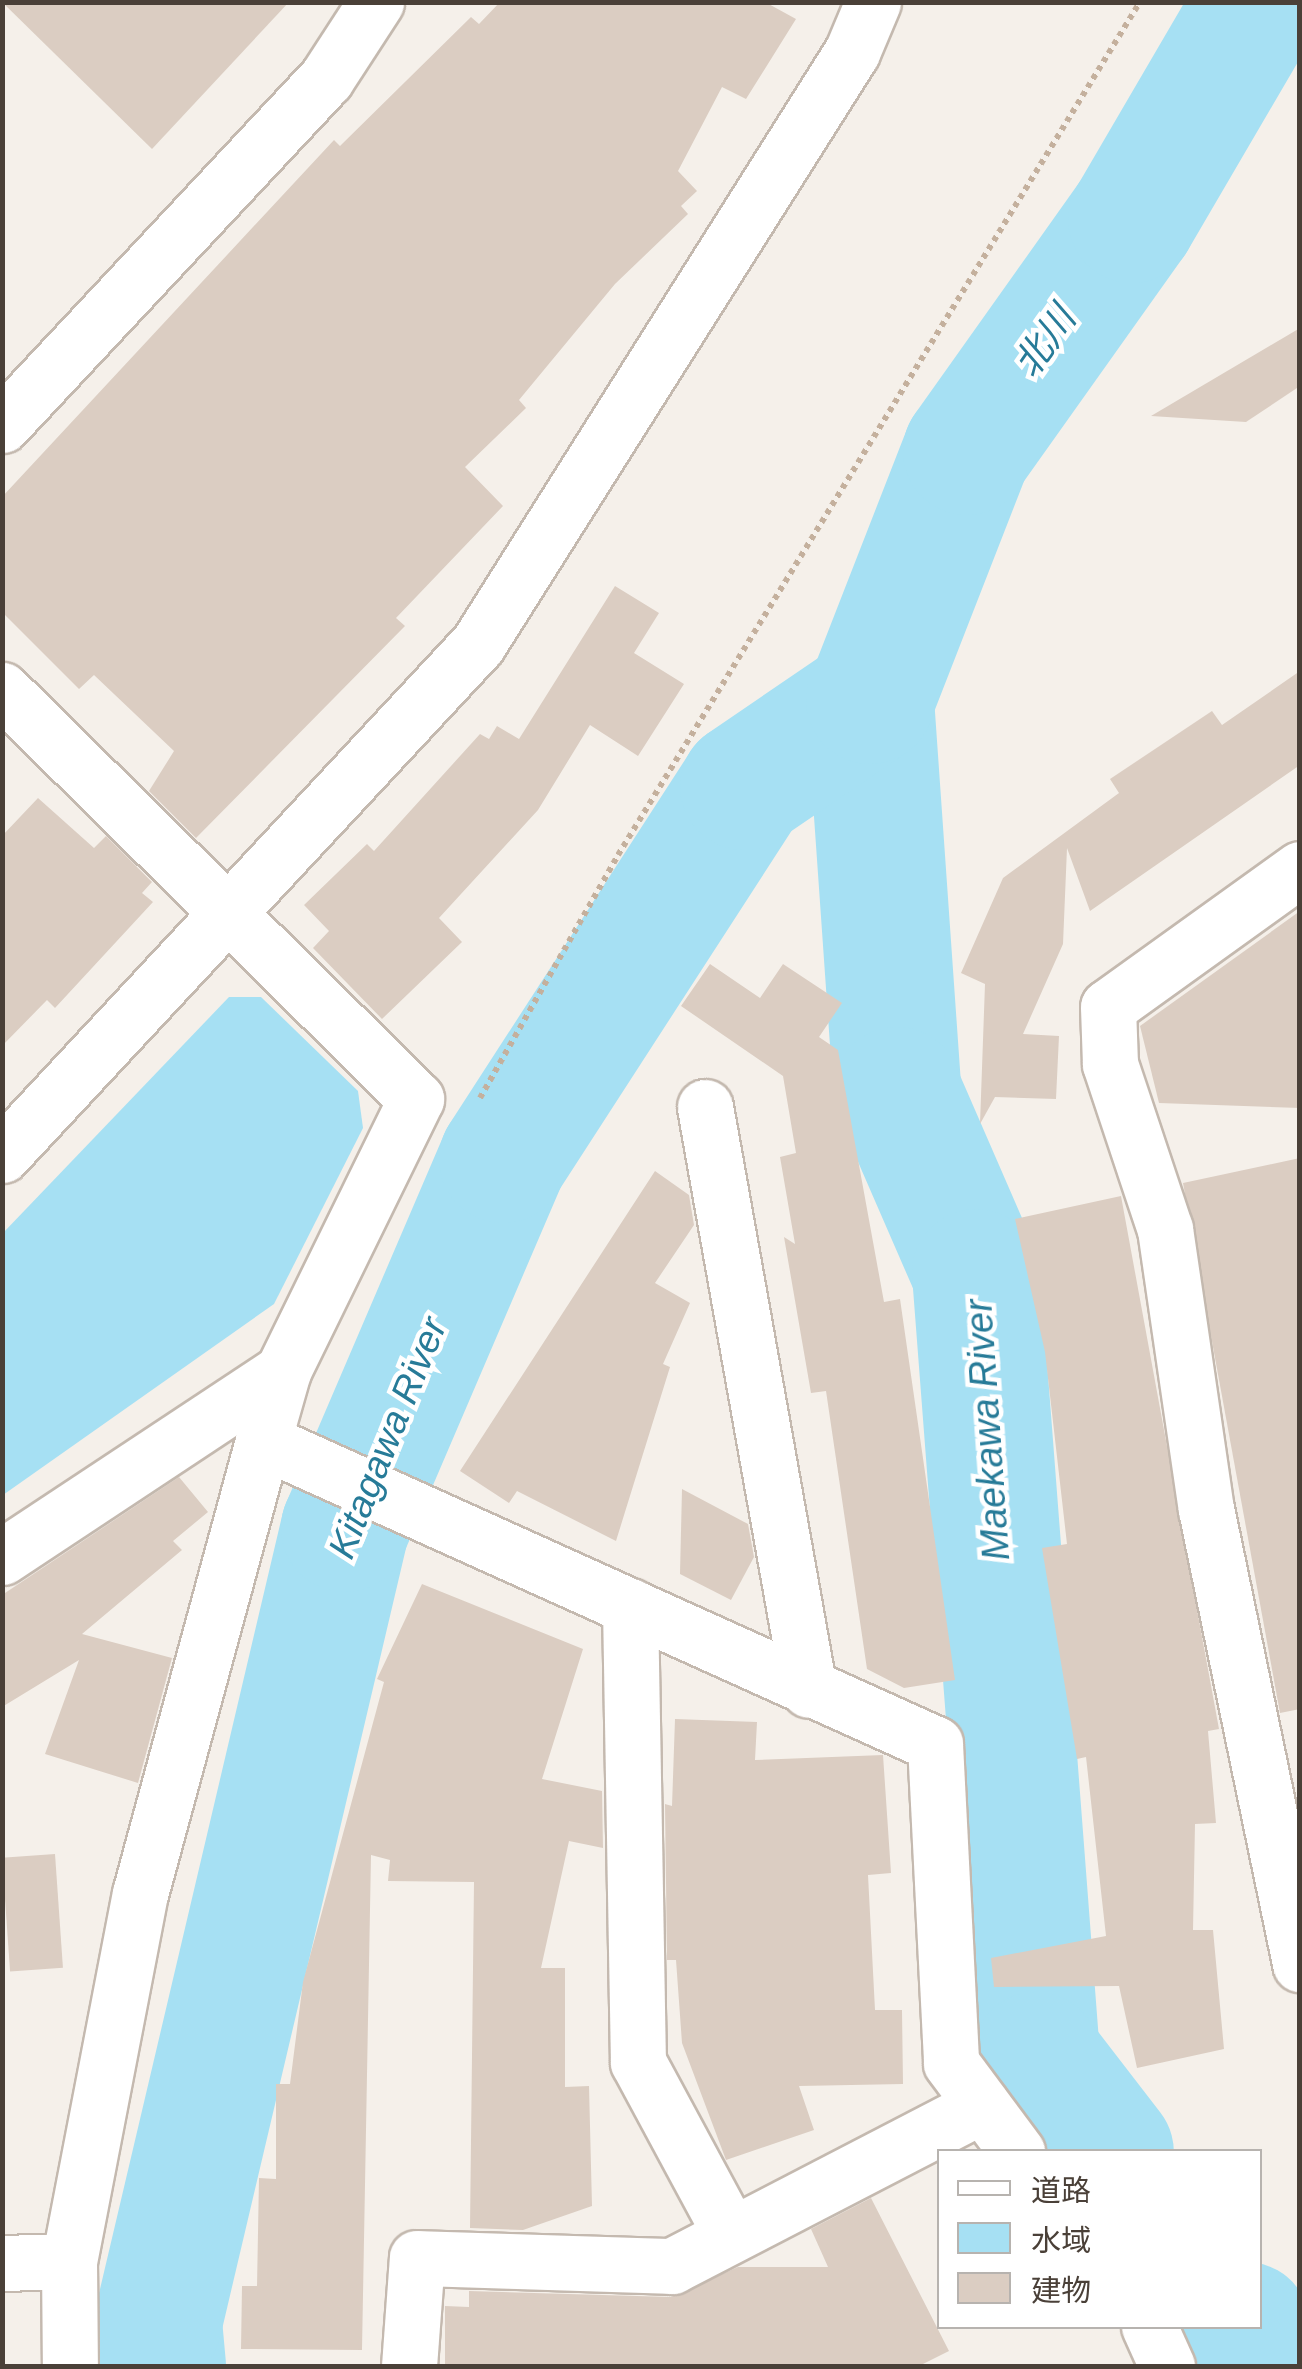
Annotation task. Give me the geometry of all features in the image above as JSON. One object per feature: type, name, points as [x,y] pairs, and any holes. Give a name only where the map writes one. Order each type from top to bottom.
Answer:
[{"type":"street","points":[[2,424],[326,80],[376,2]]},
{"type":"street","points":[[2,1155],[231,917],[478,644],[852,52],[873,2]]},
{"type":"street","points":[[2,690],[416,1099],[283,1371],[285,1451],[140,1894],[69,2261],[70,2366]]},
{"type":"street","points":[[1300,869],[1108,1006],[1110,1064],[1164,1229],[1206,1509],[1284,1781],[1300,1964]]},
{"type":"street","points":[[705,1108],[809,1690]]},
{"type":"street","points":[[2,1557],[283,1371]]},
{"type":"street","points":[[285,1451],[936,1744],[950,2063],[1015,2149]]},
{"type":"street","points":[[630,1606],[638,2062],[731,2235]]},
{"type":"street","points":[[410,2366],[417,2258],[672,2266],[982,2105]]},
{"type":"street","points":[[2,2263],[69,2261]]},
{"type":"street","points":[[1151,2329],[1167,2366]]},
{"type":"path","points":[[416,1099],[470,1115],[618,855],[1140,2]]},
{"type":"water","points":[[229,997],[261,997],[358,1091],[363,1128],[274,1304],[3,1495],[3,1233]]},
{"type":"building","points":[[2,2],[289,2],[152,149]]},
{"type":"building","points":[[500,2],[765,2],[796,19],[746,99],[722,87],[678,171],[697,191],[681,206],[688,214],[615,284],[519,400],[526,408],[465,467],[503,506],[396,618],[405,626],[196,838],[149,791],[174,751],[94,675],[79,689],[2,612],[2,497],[334,140],[340,146],[471,17],[479,24]]},
{"type":"building","points":[[1300,328],[1300,386],[1246,422],[1151,416]]},
{"type":"building","points":[[615,586],[659,613],[634,653],[684,684],[638,756],[590,725],[538,810],[439,918],[462,942],[382,1019],[313,948],[329,931],[304,905],[367,844],[374,851],[480,734],[489,739],[497,726],[519,739]]},
{"type":"building","points":[[1300,671],[1300,765],[1090,911],[1067,848],[1063,944],[1023,1034],[1059,1036],[1056,1099],[995,1097],[980,1124],[985,984],[961,973],[1003,878],[1119,793],[1110,779],[1212,711],[1222,725]]},
{"type":"building","points":[[38,798],[94,848],[106,836],[152,882],[142,893],[153,902],[55,1008],[47,1000],[2,1046],[2,836]]},
{"type":"building","points":[[1300,911],[1300,1108],[1159,1103],[1140,1026]]},
{"type":"building","points":[[710,964],[760,998],[783,964],[842,1003],[819,1037],[838,1050],[884,1302],[900,1299],[955,1680],[904,1688],[867,1669],[826,1391],[811,1393],[784,1237],[795,1244],[780,1157],[796,1153],[783,1076],[681,1006]]},
{"type":"building","points":[[1300,1158],[1300,1709],[1280,1713],[1183,1183]]},
{"type":"building","points":[[655,1171],[689,1195],[694,1225],[655,1283],[690,1303],[663,1364],[670,1367],[616,1541],[517,1491],[509,1503],[460,1471]]},
{"type":"building","points":[[1121,1196],[1219,1729],[1208,1731],[1216,1823],[1195,1824],[1193,1930],[1213,1930],[1224,2049],[1137,2068],[1119,1986],[994,1987],[991,1958],[1106,1936],[1086,1757],[1077,1759],[1042,1548],[1067,1544],[1045,1352],[1015,1219]]},
{"type":"building","points":[[179,1477],[208,1512],[173,1541],[182,1550],[82,1634],[172,1658],[138,1783],[45,1754],[79,1660],[2,1707],[2,1595]]},
{"type":"building","points":[[682,1489],[748,1524],[754,1557],[731,1600],[680,1574]]},
{"type":"building","points":[[422,1584],[583,1649],[542,1779],[602,1791],[603,1848],[569,1841],[541,1968],[565,1968],[565,2087],[589,2086],[592,2206],[523,2230],[470,2228],[474,1882],[388,1881],[390,1860],[371,1855],[362,2350],[241,2349],[242,2286],[257,2286],[259,2178],[276,2179],[276,2084],[290,2084],[303,1982],[384,1682],[377,1679]]},
{"type":"building","points":[[675,1719],[757,1722],[755,1760],[883,1755],[891,1873],[868,1875],[875,2010],[902,2010],[903,2084],[799,2086],[814,2130],[726,2160],[682,2043],[676,1960],[667,1960],[665,1804],[672,1806]]},
{"type":"building","points":[[55,1854],[63,1968],[10,1971],[2,1858]]},
{"type":"building","points":[[871,2198],[949,2351],[919,2366],[445,2365],[445,2306],[469,2307],[469,2291],[671,2297],[738,2267],[828,2267],[811,2229]]},
{"type":"waterway","name":"Kitagawa River","points":[[162,2366],[158,2322],[345,1528],[503,1159],[744,786],[870,700],[967,451],[1132,219],[1259,2]]},
{"type":"waterway","name":"Maekawa River","points":[[870,700],[897,1091],[976,1273],[1036,2056],[1108,2149]]},
{"type":"waterway","name":"Maekawa River","points":[[1247,2329],[1257,2366]]},
{"type":"water label","name":"北川","points":[[1045,342]]}]
